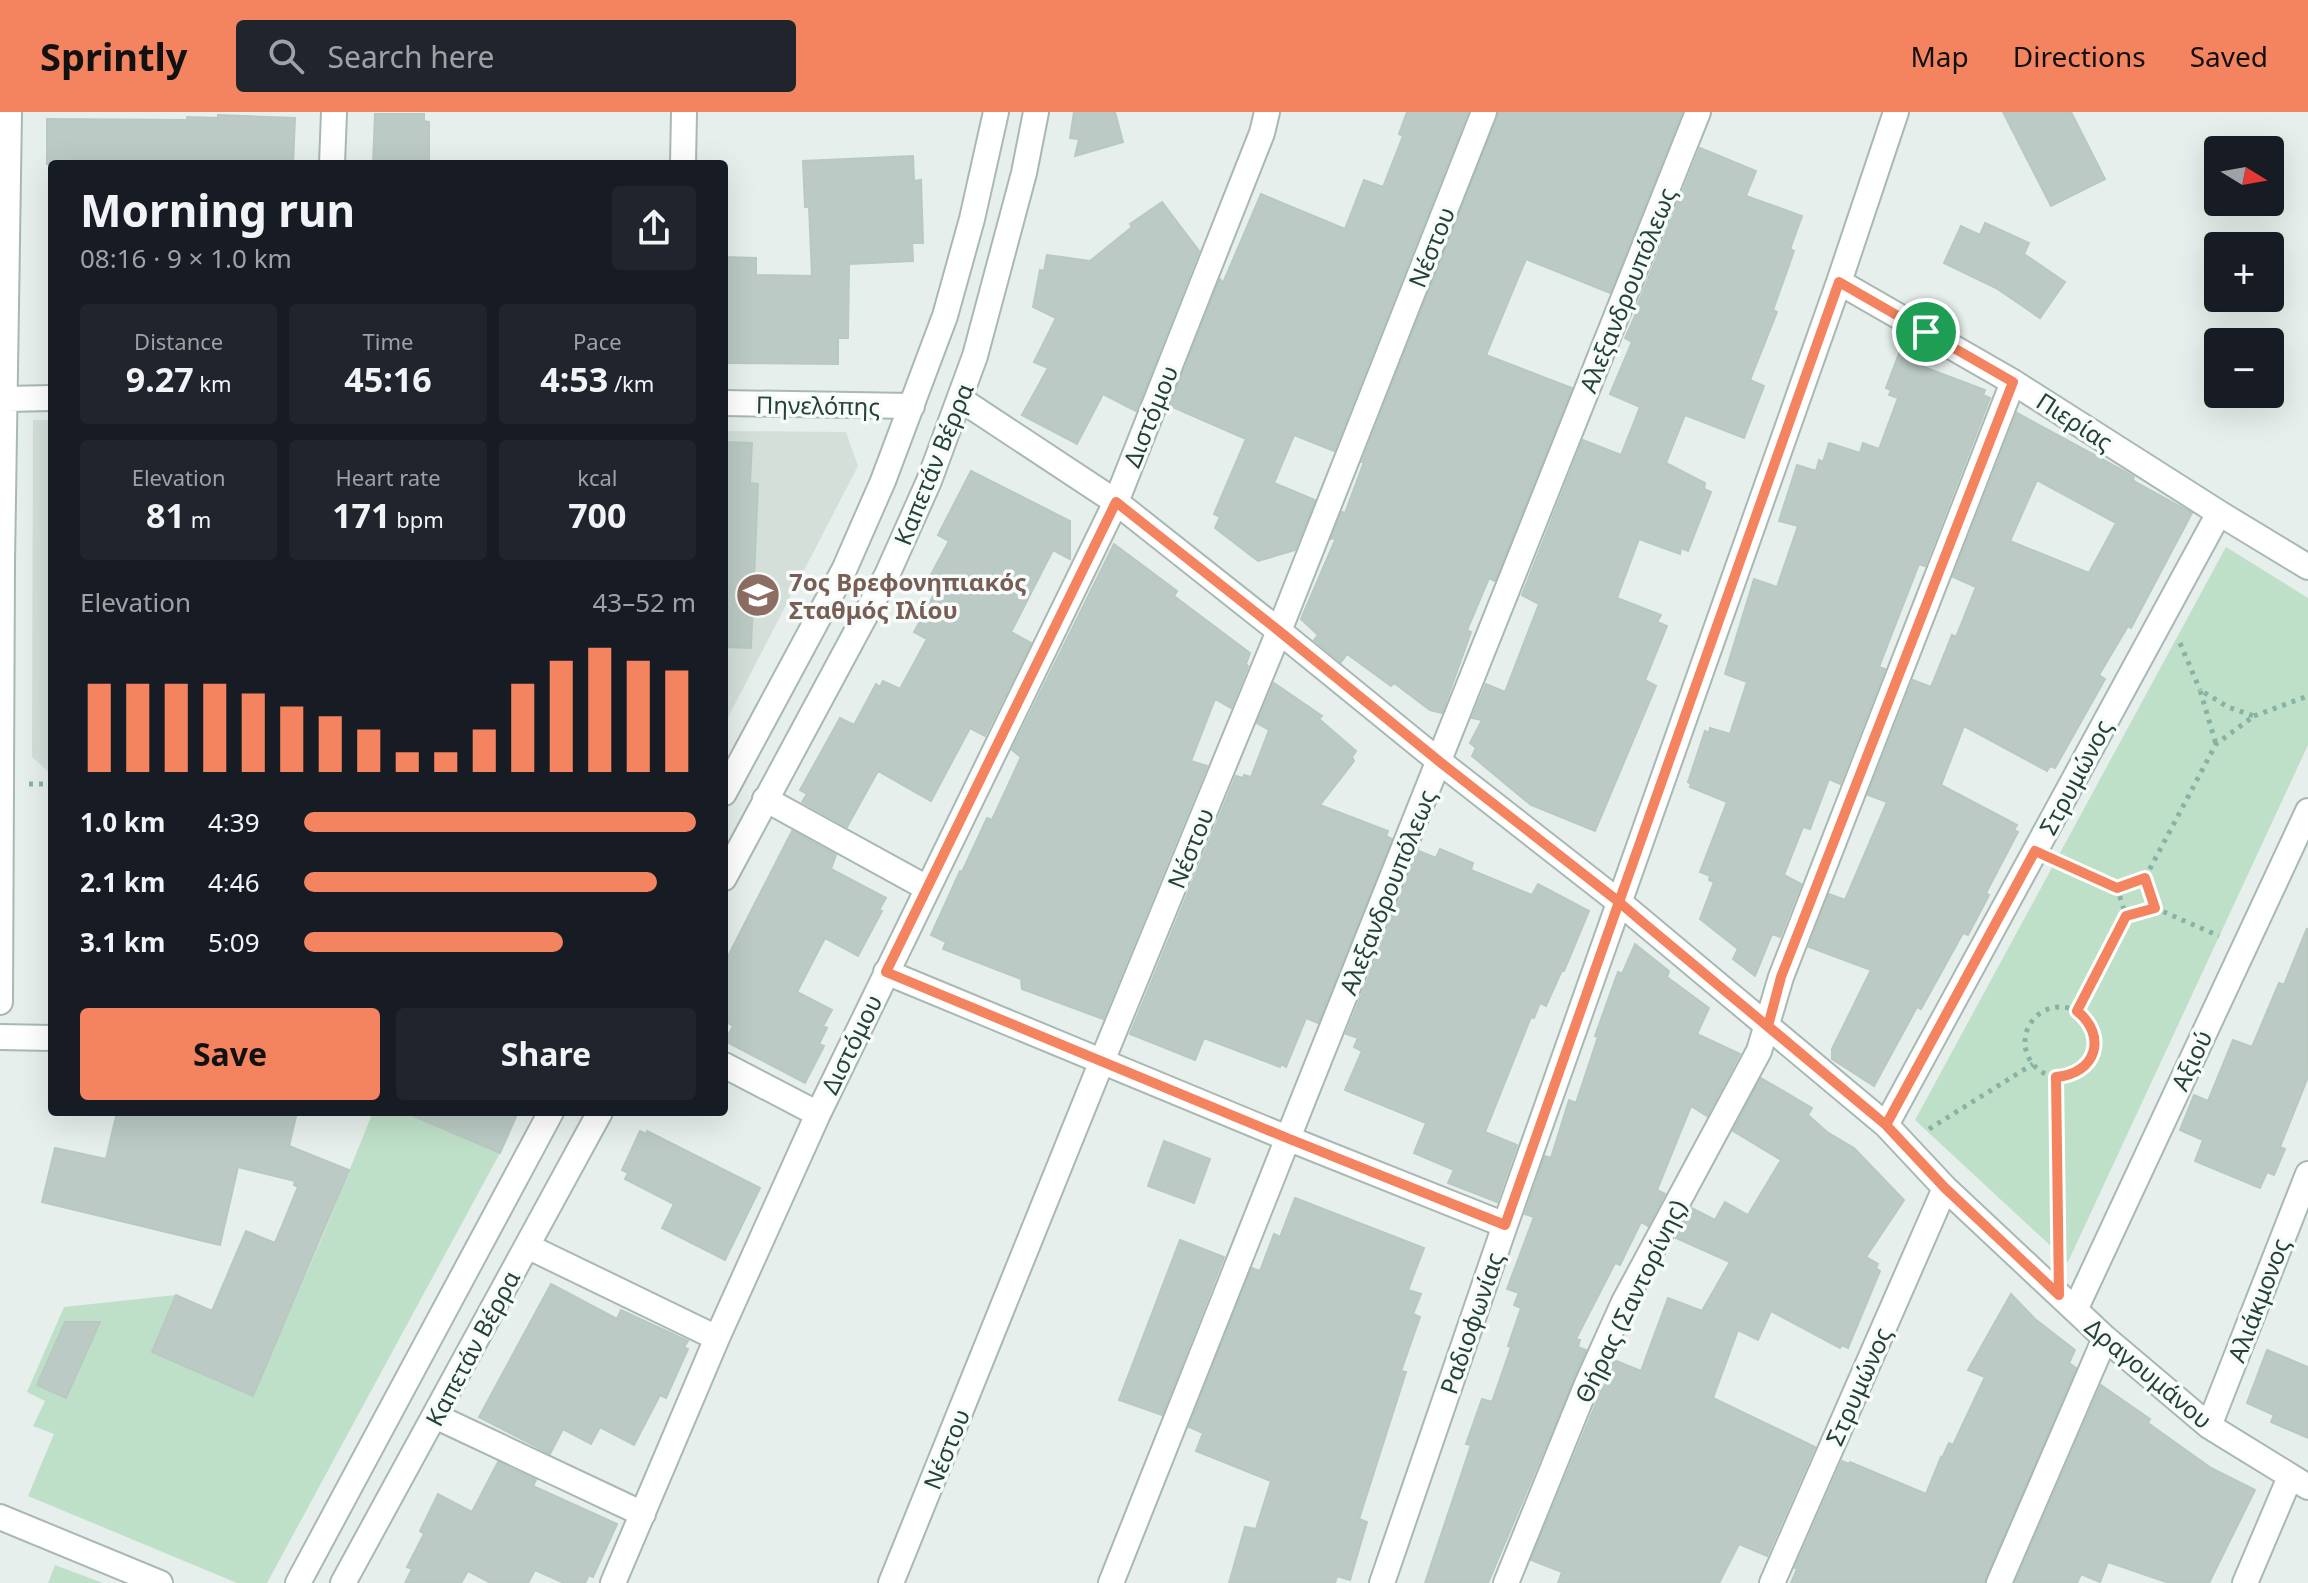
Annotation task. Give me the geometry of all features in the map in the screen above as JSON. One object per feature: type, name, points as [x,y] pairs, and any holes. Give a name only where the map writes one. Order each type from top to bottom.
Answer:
[{"type":"street","points":[[0,1002],[2,428],[9,112]]},
{"type":"street","points":[[332,160],[334,112]]},
{"type":"street","points":[[683,160],[684,112]]},
{"type":"street","name":"Καπετάν Βέρρα","points":[[728,786],[844,570],[912,406],[949,302],[996,112]]},
{"type":"street","name":"Καπετάν Βέρρα","points":[[728,870],[887,575],[929,481],[975,356],[1024,173],[1036,112]]},
{"type":"street","name":"Διστόμου","points":[[613,1583],[717,1338],[818,1114],[1116,502],[1262,133],[1267,112]]},
{"type":"street","name":"Νέστου","points":[[891,1583],[1279,631],[1484,112]]},
{"type":"street","name":"Αλεξανδρουπόλεως","points":[[1111,1583],[1698,112]]},
{"type":"street","name":"Ραδιοφωνίας","points":[[1382,1583],[1896,112]]},
{"type":"street","name":"Πιερίας","points":[[1839,282],[2013,382],[2308,567]]},
{"type":"street","name":"Θήρας (Σαντορίνης)","points":[[1506,1583],[1624,1302],[1759,1051],[1781,977],[2013,382]]},
{"type":"street","points":[[5,399],[48,398]]},
{"type":"street","name":"Δραγουμάνου","points":[[960,399],[1116,502],[1619,902],[1886,1125],[1945,1188],[2105,1338],[2209,1426],[2299,1482]]},
{"type":"street","name":"Πηνελόπης","points":[[728,403],[912,406]]},
{"type":"street","name":"Στρυμώνος","points":[[1886,1125],[2219,513]]},
{"type":"street","points":[[765,799],[927,888]]},
{"type":"street","name":"Αξιού","points":[[2067,1302],[2244,947],[2308,811]]},
{"type":"street","points":[[886,972],[1505,1225]]},
{"type":"street","points":[[0,1037],[48,1038]]},
{"type":"street","points":[[728,1067],[818,1114]]},
{"type":"street","name":"Καπετάν Βέρρα","points":[[298,1583],[549,1116]]},
{"type":"street","name":"Καπετάν Βέρρα","points":[[343,1583],[598,1116]]},
{"type":"street","name":"Αλιάκμονος","points":[[2209,1426],[2308,1174]]},
{"type":"street","name":"Στρυμώνος","points":[[1772,1583],[1945,1188]]},
{"type":"street","points":[[527,1246],[717,1338]]},
{"type":"street","points":[[1999,1583],[2105,1338]]},
{"type":"street","points":[[435,1416],[643,1514]]},
{"type":"street","points":[[2245,1583],[2299,1482]]},
{"type":"street","points":[[0,1517],[160,1583]]},
{"type":"path","points":[[2166,609],[2200,690],[2216,744]]},
{"type":"path","points":[[2200,690],[2228,707],[2254,716]]},
{"type":"path","points":[[2035,851],[2117,888],[2145,878],[2216,744],[2254,716],[2308,696]]},
{"type":"path","points":[[2145,878],[2155,908]]},
{"type":"path","points":[[2077,1011],[2126,916],[2117,888]]},
{"type":"path","points":[[2126,916],[2155,908],[2244,947]]},
{"type":"path","points":[[2064,1007],[2077,1011],[2087,1019],[2094,1032],[2095,1045],[2091,1058],[2082,1069],[2070,1076],[2056,1077],[2044,1073],[2033,1064],[2027,1052],[2025,1038],[2030,1025],[2038,1014],[2050,1008],[2064,1007]]},
{"type":"path","points":[[1904,1144],[2033,1064]]},
{"type":"path","points":[[2056,1077],[2067,1302]]},
{"type":"shaded area","points":[[33,420],[48,420],[48,771],[32,757]]},
{"type":"shaded area","name":"7ος Βρεφονηπιακός Σταθμός Ιλίου","points":[[728,431],[846,432],[858,466],[728,717]]},
{"type":"green space","points":[[2226,547],[2308,598],[2308,745],[2068,1262],[1915,1120]]},
{"type":"green space","points":[[371,1116],[412,1116],[500,1153],[267,1583],[237,1583],[28,1496],[54,1434],[33,1426],[45,1401],[27,1392],[64,1307],[176,1295],[152,1352],[253,1396]]},
{"type":"green space","points":[[55,1565],[103,1583],[48,1583]]},
{"type":"building","points":[[1074,112],[1115,112],[1123,142],[1075,156],[1079,139],[1070,138]]},
{"type":"building","points":[[1407,112],[1468,112],[1334,451],[1294,435],[1274,483],[1315,500],[1295,550],[1258,561],[1215,528],[1220,517],[1214,514],[1246,439],[1170,406],[1220,279],[1223,283],[1261,194],[1345,229],[1364,180],[1383,187],[1403,136],[1399,134]]},
{"type":"building","points":[[1499,112],[1682,112],[1610,293],[1526,259],[1486,355],[1572,388],[1495,581],[1489,578],[1467,630],[1471,632],[1442,713],[1430,710],[1394,683],[1391,686],[1347,654],[1341,662],[1314,640],[1318,635],[1301,619],[1336,538],[1331,539],[1342,512],[1345,513],[1362,462]]},
{"type":"building","points":[[2003,112],[2071,112],[2105,179],[2051,206]]},
{"type":"building","points":[[375,114],[424,114],[424,121],[429,122],[429,160],[373,160]]},
{"type":"building","points":[[218,115],[295,118],[293,160],[48,160],[47,164],[47,119],[218,118]]},
{"type":"building","points":[[1700,148],[1756,171],[1746,196],[1802,216],[1790,249],[1794,251],[1773,310],[1777,312],[1750,380],[1764,386],[1744,438],[1685,415],[1666,463],[1705,483],[1704,489],[1711,492],[1688,551],[1681,548],[1680,554],[1639,539],[1617,598],[1661,615],[1657,622],[1667,626],[1645,680],[1656,686],[1595,831],[1531,805],[1472,756],[1476,748],[1470,743],[1482,720],[1472,718],[1486,684],[1505,692],[1539,604],[1522,595],[1583,440],[1621,455],[1640,407],[1610,394],[1632,342],[1625,338]]},
{"type":"building","points":[[913,156],[914,181],[921,180],[923,243],[912,243],[913,261],[849,264],[848,338],[838,338],[838,364],[728,363],[728,257],[756,258],[756,275],[812,276],[803,161]]},
{"type":"building","points":[[1162,202],[1199,251],[1136,411],[1103,394],[1077,444],[1022,415],[1048,368],[1034,362],[1056,318],[1033,307],[1040,270],[1044,271],[1047,255],[1090,261],[1132,227],[1130,224]]},
{"type":"building","points":[[1985,223],[2029,243],[2024,254],[2065,282],[2040,318],[1996,288],[1944,263],[1961,226],[1980,235]]},
{"type":"building","points":[[1905,338],[1929,351],[1924,367],[1985,390],[1983,395],[1990,398],[1925,566],[1919,564],[1879,667],[1885,669],[1840,784],[1829,779],[1810,829],[1803,827],[1784,875],[1801,884],[1780,937],[1772,934],[1755,976],[1733,959],[1738,949],[1700,919],[1714,882],[1709,880],[1710,876],[1700,872],[1727,802],[1690,787],[1688,782],[1705,731],[1709,733],[1710,728],[1730,734],[1747,682],[1725,674],[1754,579],[1777,587],[1798,526],[1779,521],[1797,465],[1816,471],[1819,460],[1823,462],[1829,443],[1860,453],[1863,443],[1879,449],[1898,398],[1889,395],[1891,390],[1886,388]]},
{"type":"building","points":[[2017,413],[2126,472],[2137,483],[2192,513],[2131,628],[2128,626],[2099,675],[2105,679],[2055,768],[2050,766],[2047,771],[1964,726],[1941,785],[2017,825],[2014,830],[2018,832],[1968,935],[1963,933],[1921,1009],[1917,1007],[1874,1086],[1832,1059],[1832,1049],[1871,970],[1809,947],[1829,894],[1845,900],[1887,802],[1868,795],[1913,680],[1931,687],[1976,587],[1953,577]],"holes":[[[2037,480],[2116,523],[2089,573],[2010,541]]]},
{"type":"building","points":[[728,442],[752,443],[750,483],[758,484],[751,648],[728,647]]},
{"type":"building","points":[[971,471],[1070,521],[1070,559],[1053,550],[1011,632],[1031,643],[985,736],[970,728],[931,801],[878,771],[847,827],[802,802],[807,794],[800,790],[840,718],[854,725],[876,684],[880,687],[883,681],[900,689],[927,639],[914,632],[938,587],[927,582],[949,541],[938,535]]},
{"type":"building","points":[[1114,544],[1177,591],[1174,596],[1250,653],[1231,708],[1215,699],[1191,761],[1207,766],[1103,1019],[1022,989],[1021,979],[943,949],[946,942],[931,935],[987,818],[992,820],[1021,757],[1012,750]]},
{"type":"building","points":[[1274,683],[1322,716],[1319,719],[1356,751],[1352,757],[1354,761],[1320,805],[1388,831],[1386,836],[1392,839],[1318,1023],[1306,1018],[1286,1067],[1204,1038],[1195,1060],[1130,1034],[1236,776],[1251,777],[1269,730],[1257,723]]},
{"type":"building","points":[[792,831],[836,855],[831,869],[886,898],[858,956],[825,938],[797,992],[832,1010],[823,1026],[827,1028],[819,1044],[824,1046],[805,1083],[728,1043],[733,1026],[728,1023],[728,956]]},
{"type":"building","points":[[1440,849],[1473,863],[1471,870],[1532,895],[1538,884],[1589,911],[1546,1006],[1540,1003],[1534,1018],[1531,1017],[1485,1132],[1517,1145],[1497,1202],[1448,1183],[1454,1170],[1414,1153],[1426,1123],[1345,1090],[1362,1051],[1354,1047],[1358,1038],[1346,1034],[1419,851],[1436,858]]},
{"type":"building","points":[[2307,928],[2308,1077],[2280,1147],[2285,1149],[2274,1175],[2267,1172],[2260,1188],[2195,1161],[2203,1140],[2180,1130],[2194,1095],[2208,1101],[2233,1040],[2252,1047],[2279,983],[2284,985]]},
{"type":"building","points":[[1635,944],[1669,971],[1667,977],[1709,1008],[1697,1034],[1740,1054],[1707,1116],[1691,1106],[1657,1190],[1665,1194],[1648,1226],[1641,1222],[1620,1265],[1615,1263],[1576,1339],[1580,1340],[1578,1347],[1586,1350],[1488,1583],[1425,1583],[1471,1445],[1466,1444],[1482,1399],[1492,1402],[1511,1347],[1508,1346],[1521,1308],[1514,1305],[1519,1293],[1507,1289],[1534,1217],[1525,1214],[1545,1156],[1551,1158],[1569,1100],[1576,1103],[1618,972],[1622,974]]},
{"type":"building","points":[[1761,1078],[1812,1108],[1808,1115],[1827,1132],[1854,1148],[1904,1200],[1866,1257],[1878,1264],[1876,1268],[1880,1271],[1848,1348],[1842,1345],[1840,1348],[1771,1311],[1758,1340],[1738,1330],[1713,1398],[1815,1447],[1767,1556],[1739,1544],[1719,1583],[1558,1583],[1562,1572],[1531,1560],[1614,1360],[1641,1371],[1668,1298],[1702,1311],[1730,1262],[1676,1238],[1692,1208],[1715,1220],[1725,1202],[1748,1215],[1781,1160],[1733,1131]]},
{"type":"building","points":[[116,1116],[296,1116],[289,1146],[349,1170],[253,1396],[152,1352],[176,1295],[212,1311],[246,1231],[275,1243],[298,1187],[294,1185],[295,1181],[238,1167],[220,1245],[42,1202],[55,1148],[106,1159]]},
{"type":"building","points":[[413,1116],[516,1116],[500,1153]]},
{"type":"building","points":[[640,1131],[646,1134],[647,1131],[760,1188],[725,1260],[662,1228],[674,1204],[625,1179],[628,1173],[622,1170]]},
{"type":"building","points":[[1164,1141],[1210,1159],[1194,1203],[1148,1186]]},
{"type":"building","points":[[1295,1198],[1424,1248],[1408,1290],[1421,1294],[1413,1314],[1420,1317],[1401,1371],[1406,1372],[1359,1519],[1367,1522],[1350,1580],[1337,1576],[1335,1583],[1229,1583],[1245,1527],[1256,1529],[1271,1481],[1196,1451],[1203,1433],[1189,1427],[1252,1268],[1260,1271],[1274,1234],[1280,1237]]},
{"type":"building","points":[[1180,1240],[1224,1257],[1162,1415],[1119,1400]]},
{"type":"building","points":[[551,1284],[617,1319],[621,1310],[688,1341],[684,1347],[688,1349],[666,1398],[660,1395],[634,1445],[600,1427],[591,1444],[563,1429],[550,1454],[479,1417]]},
{"type":"building","points":[[2011,1294],[2035,1319],[2075,1350],[2069,1363],[2076,1368],[1984,1583],[1791,1583],[1842,1461],[1926,1494],[1941,1457],[1949,1443],[1953,1445],[1985,1377],[1968,1370]]},
{"type":"building","points":[[65,1322],[100,1322],[66,1398],[37,1385]]},
{"type":"building","points":[[2267,1350],[2308,1367],[2308,1438],[2271,1422],[2274,1415],[2247,1403]]},
{"type":"building","points":[[2101,1385],[2211,1468],[2255,1490],[2209,1583],[2169,1583],[2108,1562],[2100,1582],[2081,1574],[2077,1583],[2015,1583]]},
{"type":"building","points":[[498,1462],[536,1480],[533,1486],[617,1524],[593,1577],[589,1575],[585,1583],[564,1583],[535,1570],[528,1583],[491,1583],[468,1571],[461,1583],[405,1583],[412,1569],[407,1567],[424,1534],[420,1531],[438,1494],[472,1512]]},
{"type":"place","name":"7ος Βρεφονηπιακός Σταθμός Ιλίου","points":[[758,595]]},
{"type":"route","points":[[1926,332],[1839,282],[1619,902],[1116,502],[886,972],[1505,1225],[1619,902],[1886,1125],[1945,1188],[2059,1295],[2056,1077],[2070,1076],[2082,1069],[2091,1058],[2095,1045],[2094,1032],[2087,1019],[2077,1011],[2126,916],[2155,908],[2145,878],[2117,888],[2035,851],[1886,1125],[1768,1026],[1781,977],[2013,382],[1926,332]]}]
